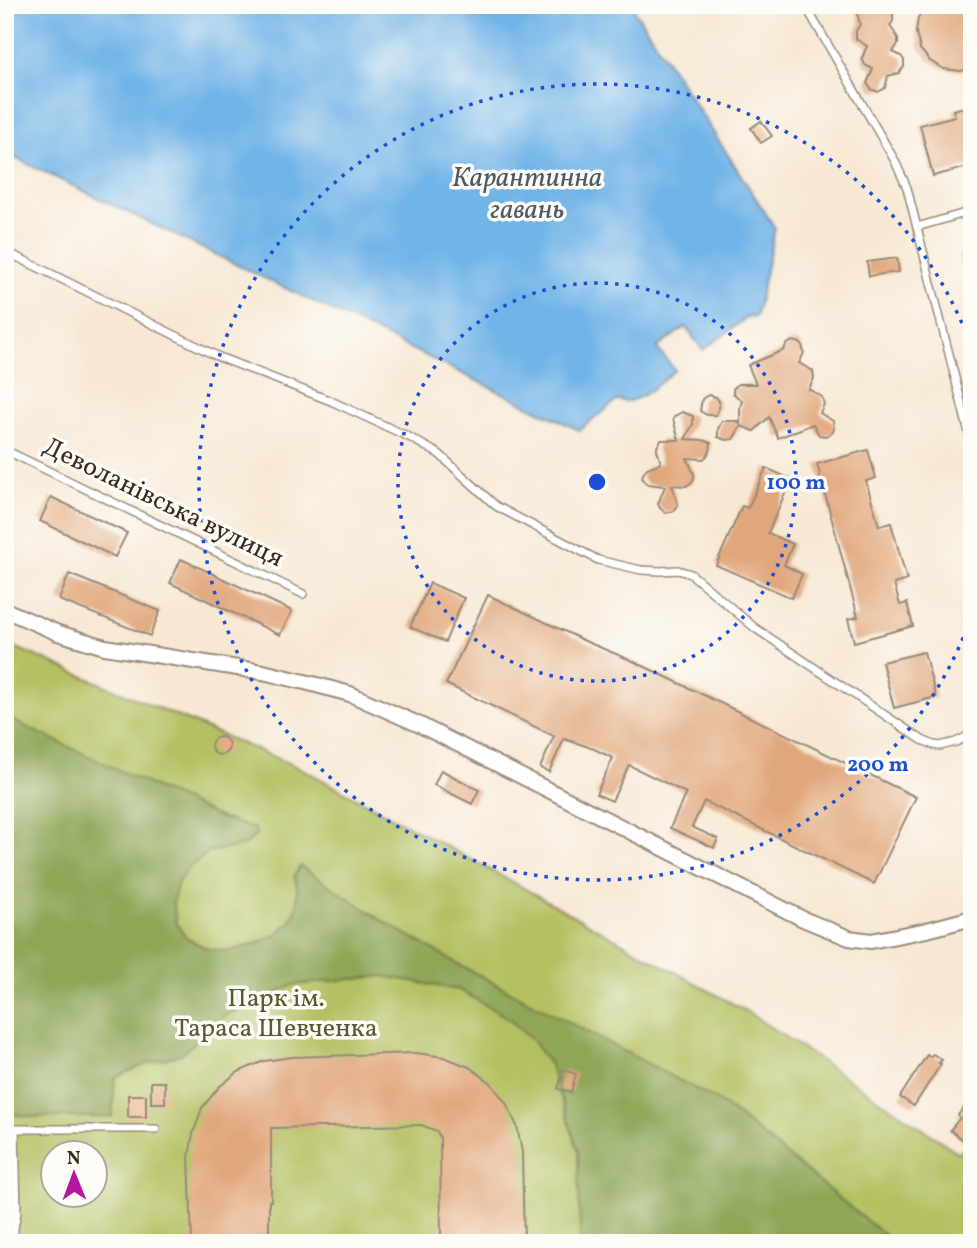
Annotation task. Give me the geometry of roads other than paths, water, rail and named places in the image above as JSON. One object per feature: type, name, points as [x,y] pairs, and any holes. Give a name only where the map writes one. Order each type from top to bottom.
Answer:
[{"type":"street","points":[[5,610],[58,633],[105,647],[263,672],[350,694],[420,725],[803,919],[849,938],[871,941],[972,918]]},
{"type":"lane","points":[[805,5],[895,162],[907,188],[972,445]]},
{"type":"lane","points":[[917,226],[972,211]]},
{"type":"lane","points":[[5,251],[219,357],[331,401],[409,437],[439,454],[496,506],[598,560],[640,570],[686,570],[755,628],[928,743],[948,745],[972,734]]},
{"type":"lane","name":"Деволанівська вулиця","points":[[5,450],[303,594]]},
{"type":"lane","points":[[5,1127],[156,1129]]},
{"type":"lane","points":[[14,1243],[17,1213],[15,1129]]},
{"type":"water","name":"Карантинна гавань","points":[[5,5],[631,5],[775,228],[756,316],[749,316],[703,350],[685,327],[657,348],[675,370],[641,396],[633,400],[618,400],[579,430],[5,153]]},
{"type":"park label","name":"Парк ім. Тараса Шевченка","points":[[276,1014]]}]
